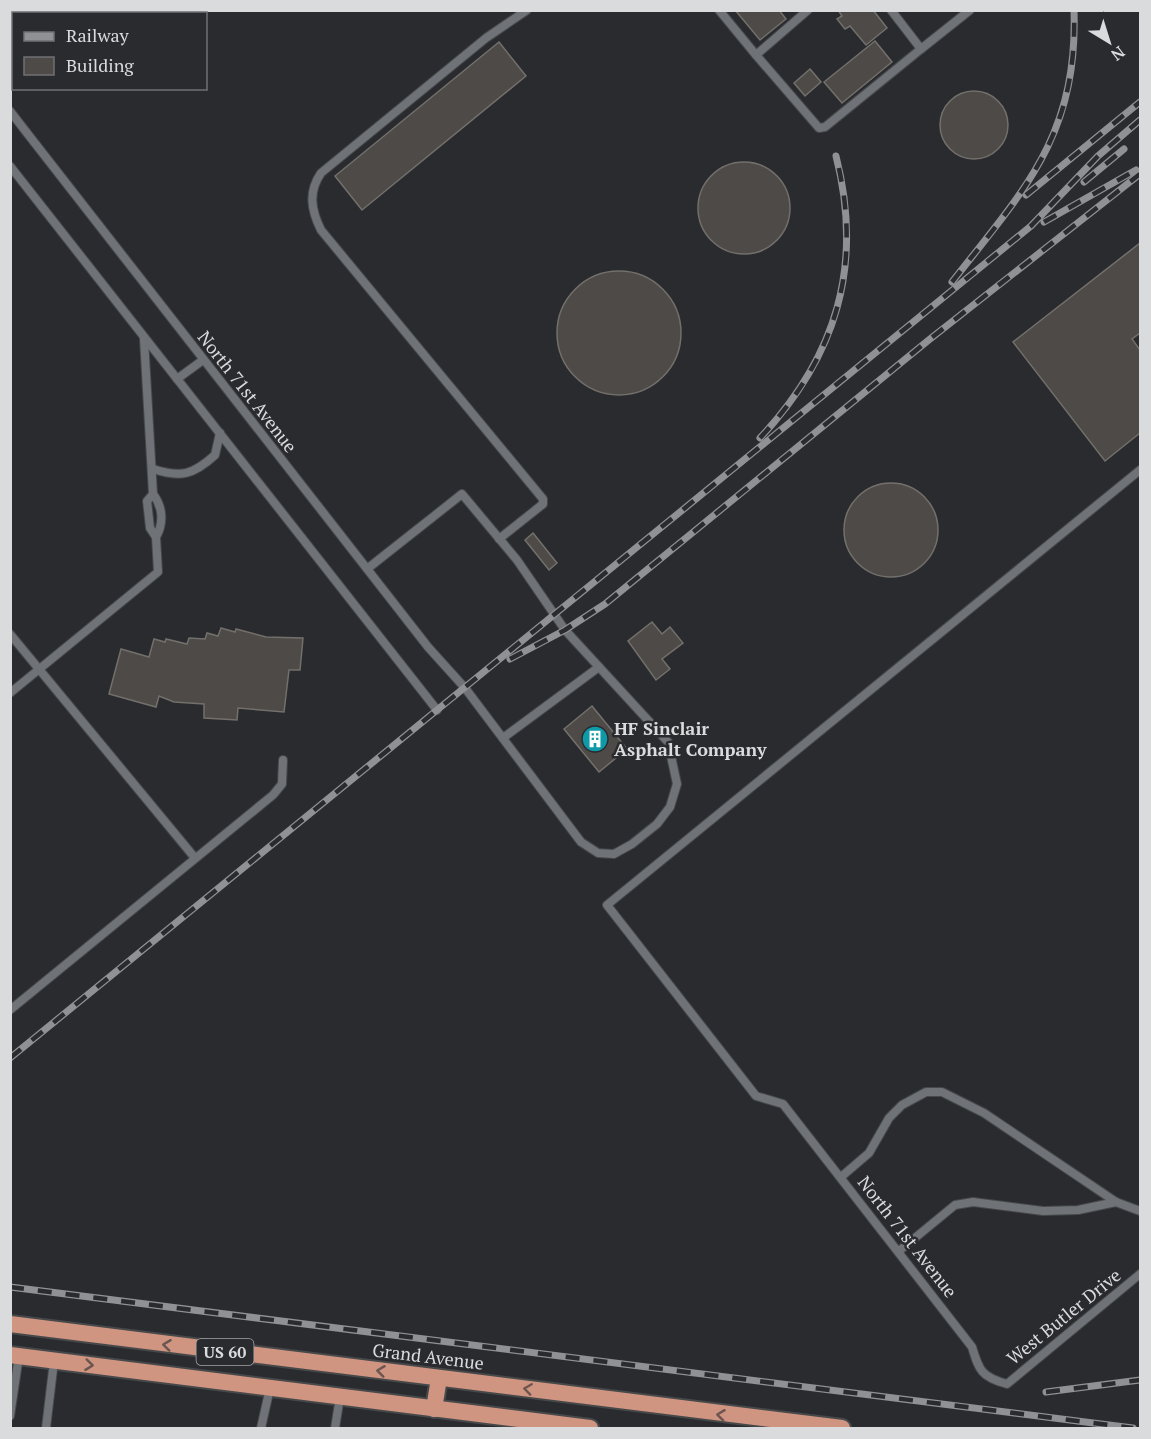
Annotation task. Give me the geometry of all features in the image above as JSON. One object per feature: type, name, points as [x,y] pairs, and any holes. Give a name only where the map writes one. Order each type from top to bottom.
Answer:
[{"type":"highway","name":"Grand Avenue","points":[[10,1324],[842,1428]]},
{"type":"highway","name":"US 60","points":[[15,1356],[590,1428]]},
{"type":"highway","points":[[434,1409],[439,1378]]},
{"type":"lane","points":[[499,539],[537,510],[543,504],[543,499],[321,230],[311,201],[313,189],[321,173],[486,38],[527,10]]},
{"type":"lane","points":[[719,10],[819,128],[825,127],[970,10]]},
{"type":"lane","points":[[756,55],[808,10]]},
{"type":"lane","points":[[891,10],[921,49]]},
{"type":"lane","name":"North 71st Avenue","points":[[10,111],[203,360],[428,647],[465,688],[581,842],[598,853],[614,854],[632,844],[657,824],[670,807],[677,784],[668,742],[559,623],[545,598],[462,494],[367,569]]},
{"type":"lane","points":[[10,166],[438,710]]},
{"type":"lane","points":[[144,338],[153,494],[160,503],[162,527],[156,537]]},
{"type":"lane","points":[[177,379],[203,360]]},
{"type":"lane","points":[[153,469],[172,475],[193,471],[215,455],[220,433]]},
{"type":"lane","name":"North 71st Avenue","points":[[1007,1384],[993,1380],[980,1370],[972,1347],[783,1104],[756,1096],[607,905],[1140,470]]},
{"type":"lane","points":[[10,693],[158,572],[156,537],[150,528],[147,501],[153,494]]},
{"type":"lane","points":[[10,634],[195,858]]},
{"type":"lane","points":[[503,738],[599,667]]},
{"type":"lane","points":[[10,1010],[273,795],[282,784],[283,760]]},
{"type":"lane","points":[[841,1177],[869,1153],[889,1118],[902,1105],[926,1092],[942,1092],[984,1113],[1116,1202],[1140,1211]]},
{"type":"lane","points":[[899,1251],[955,1205],[973,1202],[1043,1211],[1078,1210],[1116,1202]]},
{"type":"lane","name":"West Butler Drive","points":[[1007,1384],[1140,1274]]},
{"type":"lane","points":[[10,1416],[15,1356]]},
{"type":"lane","points":[[46,1428],[54,1361]]},
{"type":"lane","points":[[261,1428],[270,1388]]},
{"type":"lane","points":[[335,1428],[339,1397]]},
{"type":"building","points":[[735,10],[779,10],[786,19],[760,40]]},
{"type":"building","points":[[838,10],[873,10],[887,28],[866,45],[850,26],[845,29],[837,19],[842,16]]},
{"type":"building","points":[[875,41],[892,62],[842,103],[824,82]]},
{"type":"building","points":[[499,42],[526,76],[362,210],[335,176]]},
{"type":"building","points":[[810,69],[821,82],[805,96],[794,83]]},
{"type":"building","points":[[974,91],[987,94],[998,101],[1005,112],[1008,125],[1005,138],[998,149],[987,156],[974,159],[961,156],[950,149],[943,138],[940,125],[943,112],[950,101],[961,94]]},
{"type":"building","points":[[744,162],[762,165],[777,175],[787,190],[790,208],[787,226],[777,241],[762,251],[744,254],[726,251],[711,241],[701,226],[698,208],[701,190],[711,175],[726,165]]},
{"type":"building","points":[[1140,243],[1140,333],[1132,339],[1140,350],[1140,433],[1105,461],[1013,342]]},
{"type":"building","points":[[619,271],[643,276],[663,289],[676,309],[681,333],[676,357],[663,377],[643,390],[619,395],[595,390],[575,377],[562,357],[557,333],[562,309],[575,289],[595,276]]},
{"type":"building","points":[[891,483],[909,486],[924,497],[935,512],[938,530],[935,548],[924,563],[909,574],[891,577],[873,574],[858,563],[847,548],[844,530],[847,512],[858,497],[873,486]]},
{"type":"building","points":[[533,533],[557,563],[549,570],[525,540]]},
{"type":"building","points":[[652,622],[662,634],[670,627],[683,643],[662,659],[670,669],[656,680],[628,641]]},
{"type":"building","points":[[221,628],[235,632],[236,629],[266,637],[303,638],[300,670],[289,670],[284,712],[238,708],[237,720],[204,718],[204,704],[174,702],[159,696],[156,707],[109,694],[121,649],[149,657],[154,639],[187,644],[189,638],[205,639],[207,633],[218,636]]},
{"type":"building","name":"HF Sinclair Asphalt Company","points":[[592,706],[627,749],[599,772],[564,729]]},
{"type":"railway","points":[[952,282],[1002,218],[1042,159],[1067,93],[1073,54],[1074,10]]},
{"type":"railway","points":[[1026,195],[1140,102]]},
{"type":"railway","points":[[10,1058],[1031,226],[1098,156],[1140,120]]},
{"type":"railway","points":[[1084,182],[1124,149]]},
{"type":"railway","points":[[760,438],[786,407],[808,375],[825,342],[837,308],[844,272],[847,235],[844,196],[836,156]]},
{"type":"railway","points":[[1044,222],[1136,170]]},
{"type":"railway","points":[[510,659],[565,630],[605,604],[930,339],[1140,174]]},
{"type":"railway","points":[[10,1287],[1133,1428]]},
{"type":"railway","points":[[1046,1392],[1140,1380]]},
{"type":"place","name":"HF Sinclair Asphalt Company","points":[[595,739]]}]
